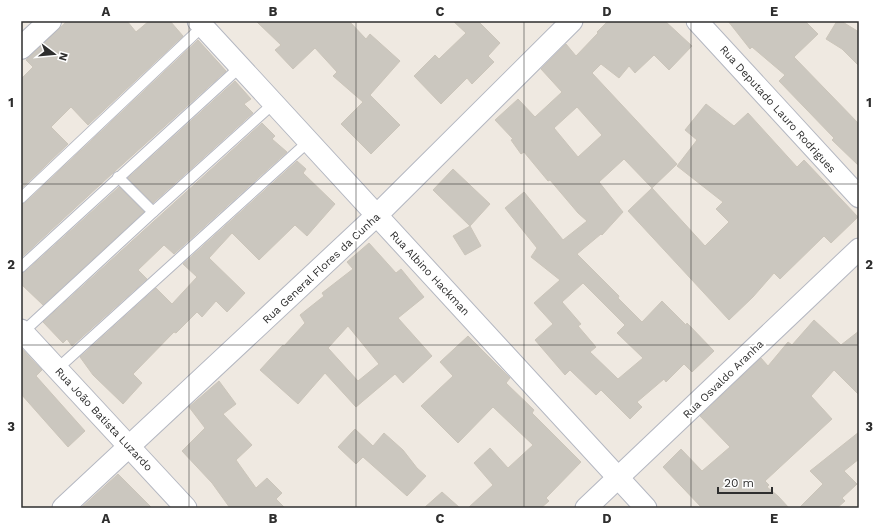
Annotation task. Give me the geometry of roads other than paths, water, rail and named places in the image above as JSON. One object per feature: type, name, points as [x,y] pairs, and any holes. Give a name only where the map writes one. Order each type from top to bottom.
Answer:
[{"type":"street","points":[[21,48],[50,21]]},
{"type":"street","name":"Rua General Flores da Cunha","points":[[63,508],[377,215],[572,21]]},
{"type":"street","name":"Rua Deputado Lauro Rodrigues","points":[[698,21],[859,197]]},
{"type":"street","name":"Rua Albino Hackman","points":[[201,24],[646,508]]},
{"type":"street","name":"Rua Osvaldo Aranha","points":[[586,508],[859,248]]},
{"type":"street","name":"Rua João Batista Luzardo","points":[[22,331],[186,508]]},
{"type":"lane","points":[[21,198],[201,24]]},
{"type":"lane","points":[[21,267],[240,67]]},
{"type":"lane","points":[[22,331],[274,103]]},
{"type":"lane","points":[[57,369],[309,141]]},
{"type":"lane","points":[[118,177],[153,212]]}]
